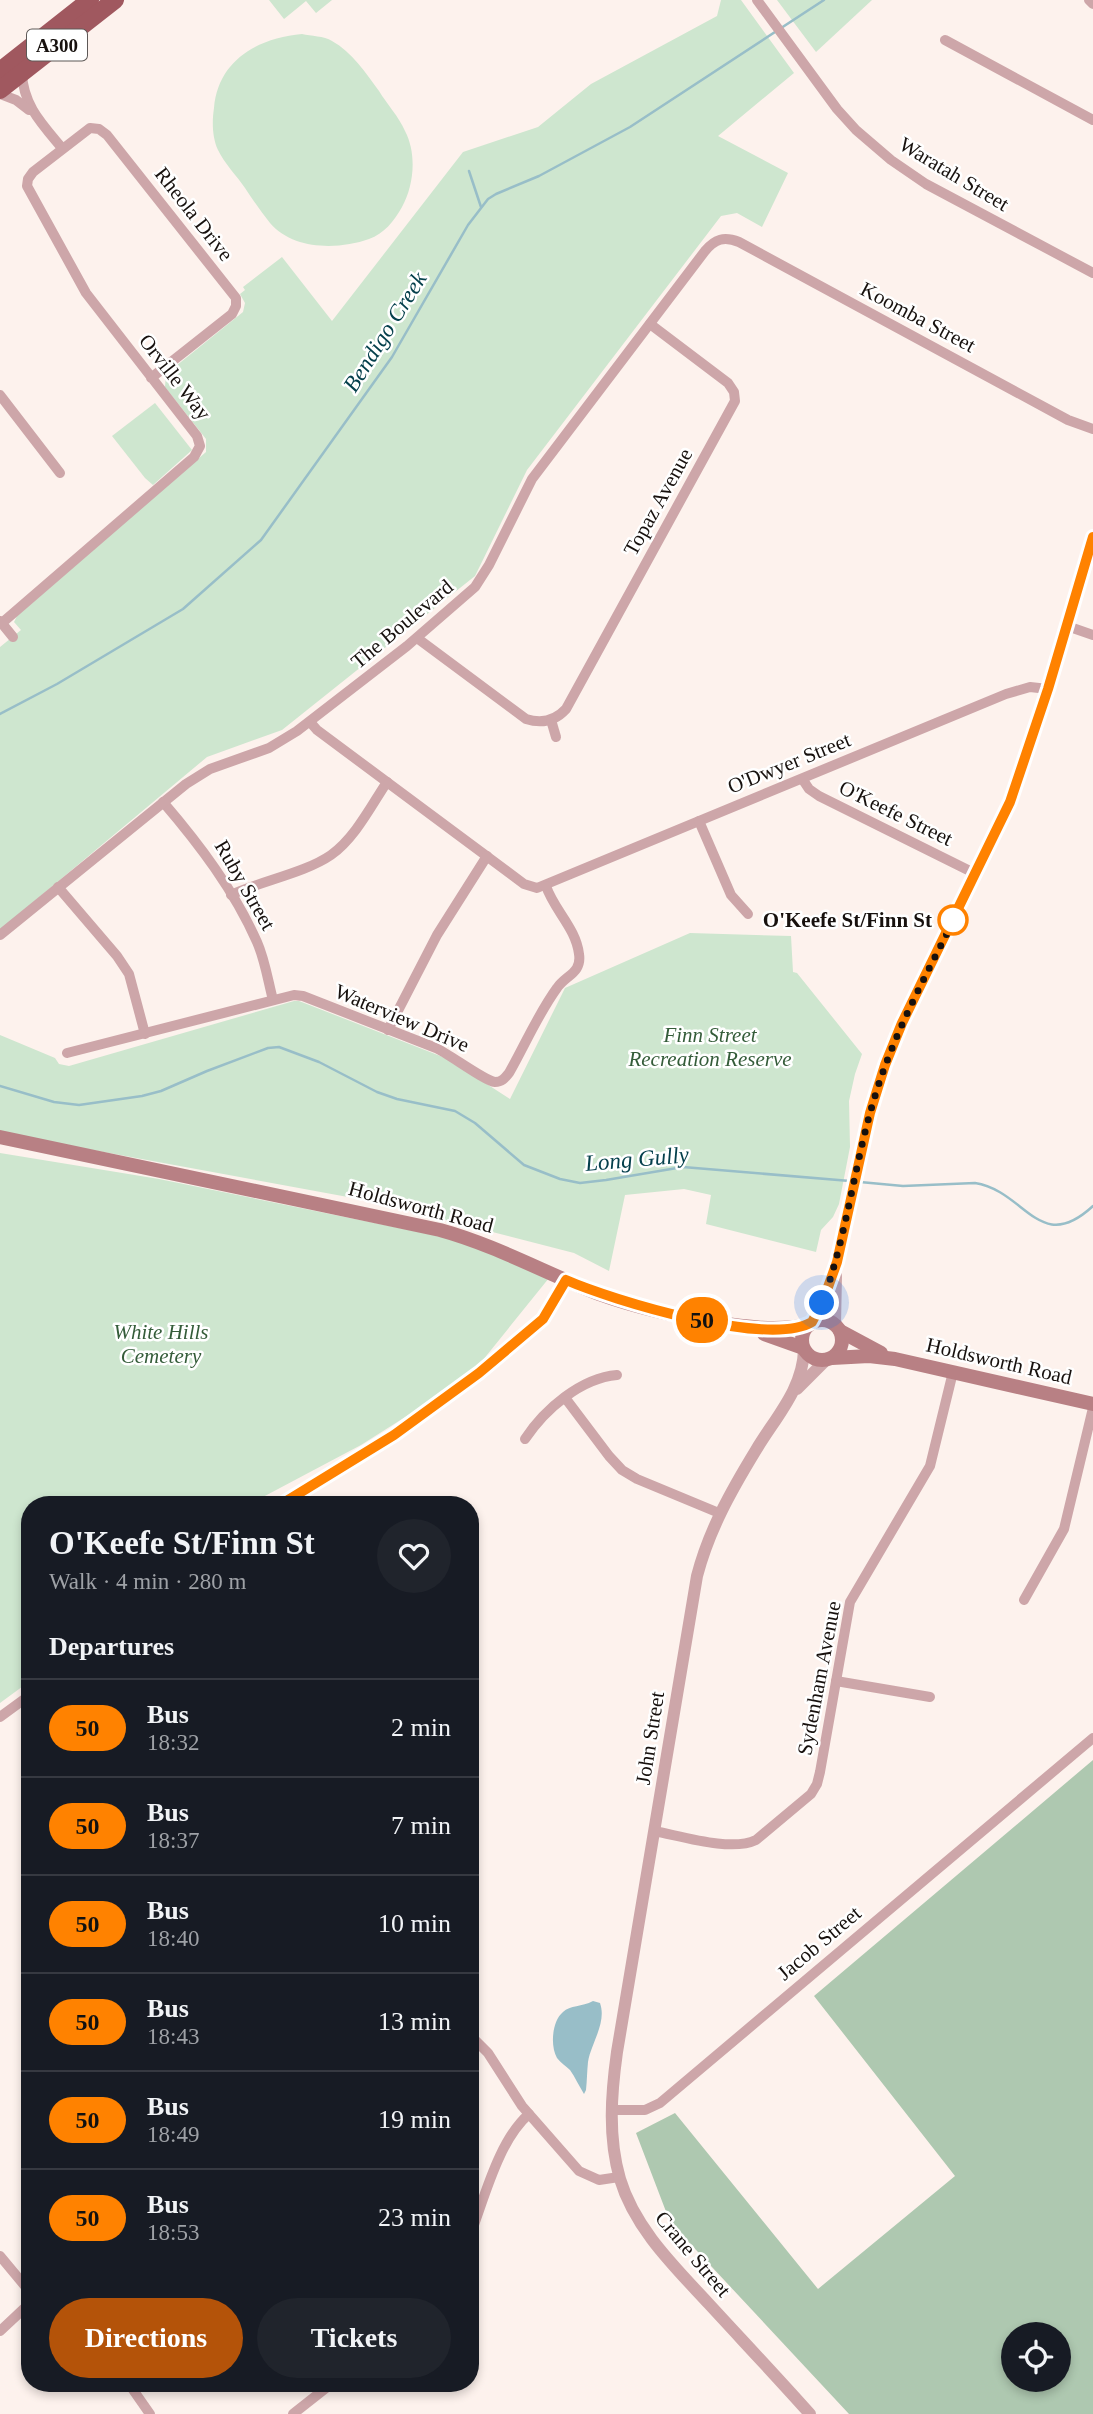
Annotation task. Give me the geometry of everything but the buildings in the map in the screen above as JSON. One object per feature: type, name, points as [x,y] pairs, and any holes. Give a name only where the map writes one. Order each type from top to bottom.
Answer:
[{"type":"highway","name":"A300","points":[[1,69],[90,0]]},
{"type":"highway","name":"A300","points":[[0,92],[115,0]]},
{"type":"highway","points":[[1,69],[12,72],[35,54],[74,32]]},
{"type":"main road","name":"Holdsworth Road","points":[[0,1137],[440,1230],[489,1245],[606,1296],[647,1308],[735,1326],[772,1336],[804,1349]]},
{"type":"main road","name":"Holdsworth Road","points":[[0,1144],[87,1155]]},
{"type":"main road","points":[[824,1320],[838,1328],[842,1337],[840,1349],[829,1359],[814,1359],[804,1349],[802,1335],[810,1324],[824,1320]]},
{"type":"main road","name":"Holdsworth Road","points":[[735,1326],[775,1329],[810,1324]]},
{"type":"main road","name":"Holdsworth Road","points":[[838,1328],[858,1342],[895,1359]]},
{"type":"main road","name":"Holdsworth Road","points":[[829,1359],[869,1356],[895,1359],[1093,1406]]},
{"type":"street","points":[[1089,0],[1093,4]]},
{"type":"street","name":"Waratah Street","points":[[759,2],[837,109],[856,130],[902,169],[1093,273]]},
{"type":"street","points":[[945,40],[1093,120]]},
{"type":"street","points":[[22,73],[26,98],[35,115],[62,148]]},
{"type":"street","points":[[0,92],[16,100],[35,115]]},
{"type":"street","name":"Rheola Drive","points":[[62,148],[90,128],[103,131],[236,298],[232,314],[151,379]]},
{"type":"street","name":"Orville Way","points":[[1,622],[198,453],[200,446],[197,436],[86,293],[29,191],[27,183],[30,176],[62,148]]},
{"type":"street","name":"The Boulevard","points":[[0,936],[163,802],[210,769],[269,748],[310,722],[468,594],[481,580],[532,479],[708,247],[725,238]]},
{"type":"street","name":"Koomba Street","points":[[725,238],[738,242],[1068,420],[1093,429]]},
{"type":"street","name":"Topaz Avenue","points":[[551,719],[562,713],[569,704],[735,401],[734,392],[728,383],[650,324]]},
{"type":"street","points":[[0,395],[60,472]]},
{"type":"street","points":[[810,1324],[823,1301],[837,1262],[871,1107],[890,1052],[1010,802],[1048,689],[1093,537]]},
{"type":"street","points":[[1,622],[13,637]]},
{"type":"street","points":[[1067,626],[1093,635]]},
{"type":"street","points":[[417,638],[520,717],[532,721],[551,719],[556,737]]},
{"type":"street","name":"O'Dwyer Street","points":[[546,886],[1010,692],[1030,687],[1048,689]]},
{"type":"street","points":[[310,722],[317,730],[527,886],[546,886]]},
{"type":"street","name":"O'Keefe Street","points":[[803,780],[809,789],[819,796],[976,874]]},
{"type":"street","points":[[230,895],[331,855],[345,841],[387,782]]},
{"type":"street","name":"Ruby Street","points":[[163,802],[202,849],[256,941],[273,1000]]},
{"type":"street","points":[[699,821],[731,895],[748,914]]},
{"type":"street","points":[[388,1030],[437,935],[487,856]]},
{"type":"street","name":"Waterview Drive","points":[[67,1053],[294,995],[303,996],[450,1055],[490,1080],[498,1082],[507,1076],[556,988],[573,974],[579,962],[578,947],[568,923],[551,900],[546,886]]},
{"type":"street","points":[[58,887],[129,974],[145,1034]]},
{"type":"street","points":[[837,1262],[838,1328]]},
{"type":"street","points":[[295,1496],[387,1439],[479,1373],[543,1319],[566,1280]]},
{"type":"street","name":"John Street","points":[[792,1395],[803,1367],[804,1349]]},
{"type":"street","name":"John Street","points":[[611,2110],[617,2052],[693,1594],[706,1542],[719,1513],[758,1446],[792,1395],[829,1359]]},
{"type":"street","name":"Sydenham Avenue","points":[[654,1830],[733,1845],[756,1840],[814,1790],[820,1772],[850,1602],[930,1466],[953,1372]]},
{"type":"street","points":[[525,1439],[544,1415],[592,1380],[618,1375]]},
{"type":"street","points":[[566,1399],[609,1457],[622,1469],[637,1479],[719,1513]]},
{"type":"street","points":[[1024,1600],[1064,1529],[1093,1406]]},
{"type":"street","points":[[836,1681],[930,1697]]},
{"type":"street","points":[[0,1717],[21,1702]]},
{"type":"street","name":"Jacob Street","points":[[611,2110],[645,2110],[660,2103],[1093,1738]]},
{"type":"street","points":[[479,2044],[488,2053],[528,2114],[575,2166],[586,2176],[599,2180],[619,2177],[611,2110]]},
{"type":"street","points":[[479,2212],[503,2150],[517,2126],[528,2114]]},
{"type":"street","name":"Crane Street","points":[[619,2177],[631,2206],[651,2238],[810,2414]]},
{"type":"street","points":[[0,2256],[21,2281]]},
{"type":"street","points":[[0,2331],[21,2311]]},
{"type":"street","points":[[135,2392],[150,2414]]},
{"type":"street","points":[[293,2414],[321,2392]]},
{"type":"green space","points":[[269,0],[332,0],[316,13],[306,1],[284,19]]},
{"type":"green space","points":[[721,0],[741,0],[794,73],[718,136],[788,173],[762,227],[737,213],[721,216],[527,470],[475,576],[282,730],[207,757],[0,930],[0,647],[21,630],[14,622],[17,616],[206,452],[206,439],[165,387],[166,374],[243,312],[245,303],[240,294],[245,290],[243,287],[282,257],[332,321],[463,152],[538,127],[591,84],[717,16]]},
{"type":"green space","points":[[777,0],[872,0],[816,52]]},
{"type":"green space","points":[[302,34],[329,39],[352,57],[396,116],[409,140],[411,179],[399,212],[379,234],[357,243],[316,245],[303,243],[280,232],[260,210],[216,145],[213,124],[217,91],[232,65],[243,54],[256,47],[286,36]]},
{"type":"green space","points":[[155,403],[192,450],[153,485],[112,436]]},
{"type":"green space","name":"Finn Street Recreation Reserve","points":[[690,933],[791,936],[793,972],[797,973],[862,1054],[849,1101],[850,1147],[839,1204],[833,1217],[821,1230],[816,1252],[706,1224],[711,1195],[684,1189],[625,1195],[609,1271],[574,1253],[375,1202],[0,1133],[0,1035],[55,1058],[59,1064],[69,1066],[294,1001],[448,1059],[510,1099],[565,988]]},
{"type":"green space","name":"White Hills Cemetery","points":[[0,1153],[159,1179],[458,1240],[549,1278],[470,1376],[361,1445],[265,1496],[21,1496],[21,1688],[0,1703]]},
{"type":"green space","points":[[1093,1760],[1093,2414],[849,2414],[670,2222],[636,2133],[675,2113],[818,2289],[955,2176],[814,1996]]},
{"type":"water","points":[[593,2001],[600,2003],[602,2018],[588,2062],[584,2094],[570,2070],[557,2058],[553,2047],[553,2034],[556,2021],[563,2012]]},
{"type":"waterway","name":"Bendigo Creek","points":[[0,714],[57,684],[183,609],[261,540],[392,357],[468,225],[488,199],[539,176],[630,127],[824,0]]},
{"type":"waterway","points":[[469,171],[481,207]]},
{"type":"waterway","name":"Long Gully","points":[[0,1086],[54,1102],[79,1105],[161,1091],[268,1048],[279,1047],[319,1062],[377,1092],[455,1111],[475,1123],[524,1165],[560,1179],[580,1183],[683,1167],[850,1181]]},
{"type":"waterway","name":"Long Gully","points":[[860,1182],[903,1186],[975,1183],[992,1188],[1045,1223],[1059,1225],[1075,1220],[1093,1206]]},
{"type":"bus line","name":"50","points":[[295,1496],[394,1435],[479,1373],[543,1319],[566,1280],[632,1304],[735,1326],[786,1329],[812,1322],[837,1262],[870,1113],[885,1065],[902,1023],[1010,802],[1048,689],[1093,537]]},
{"type":"place","name":"O'Keefe St/Finn St","points":[[953,920]]},
{"type":"route","points":[[822,1303],[837,1262],[870,1113],[885,1065],[902,1023],[956,916],[953,920]]}]
